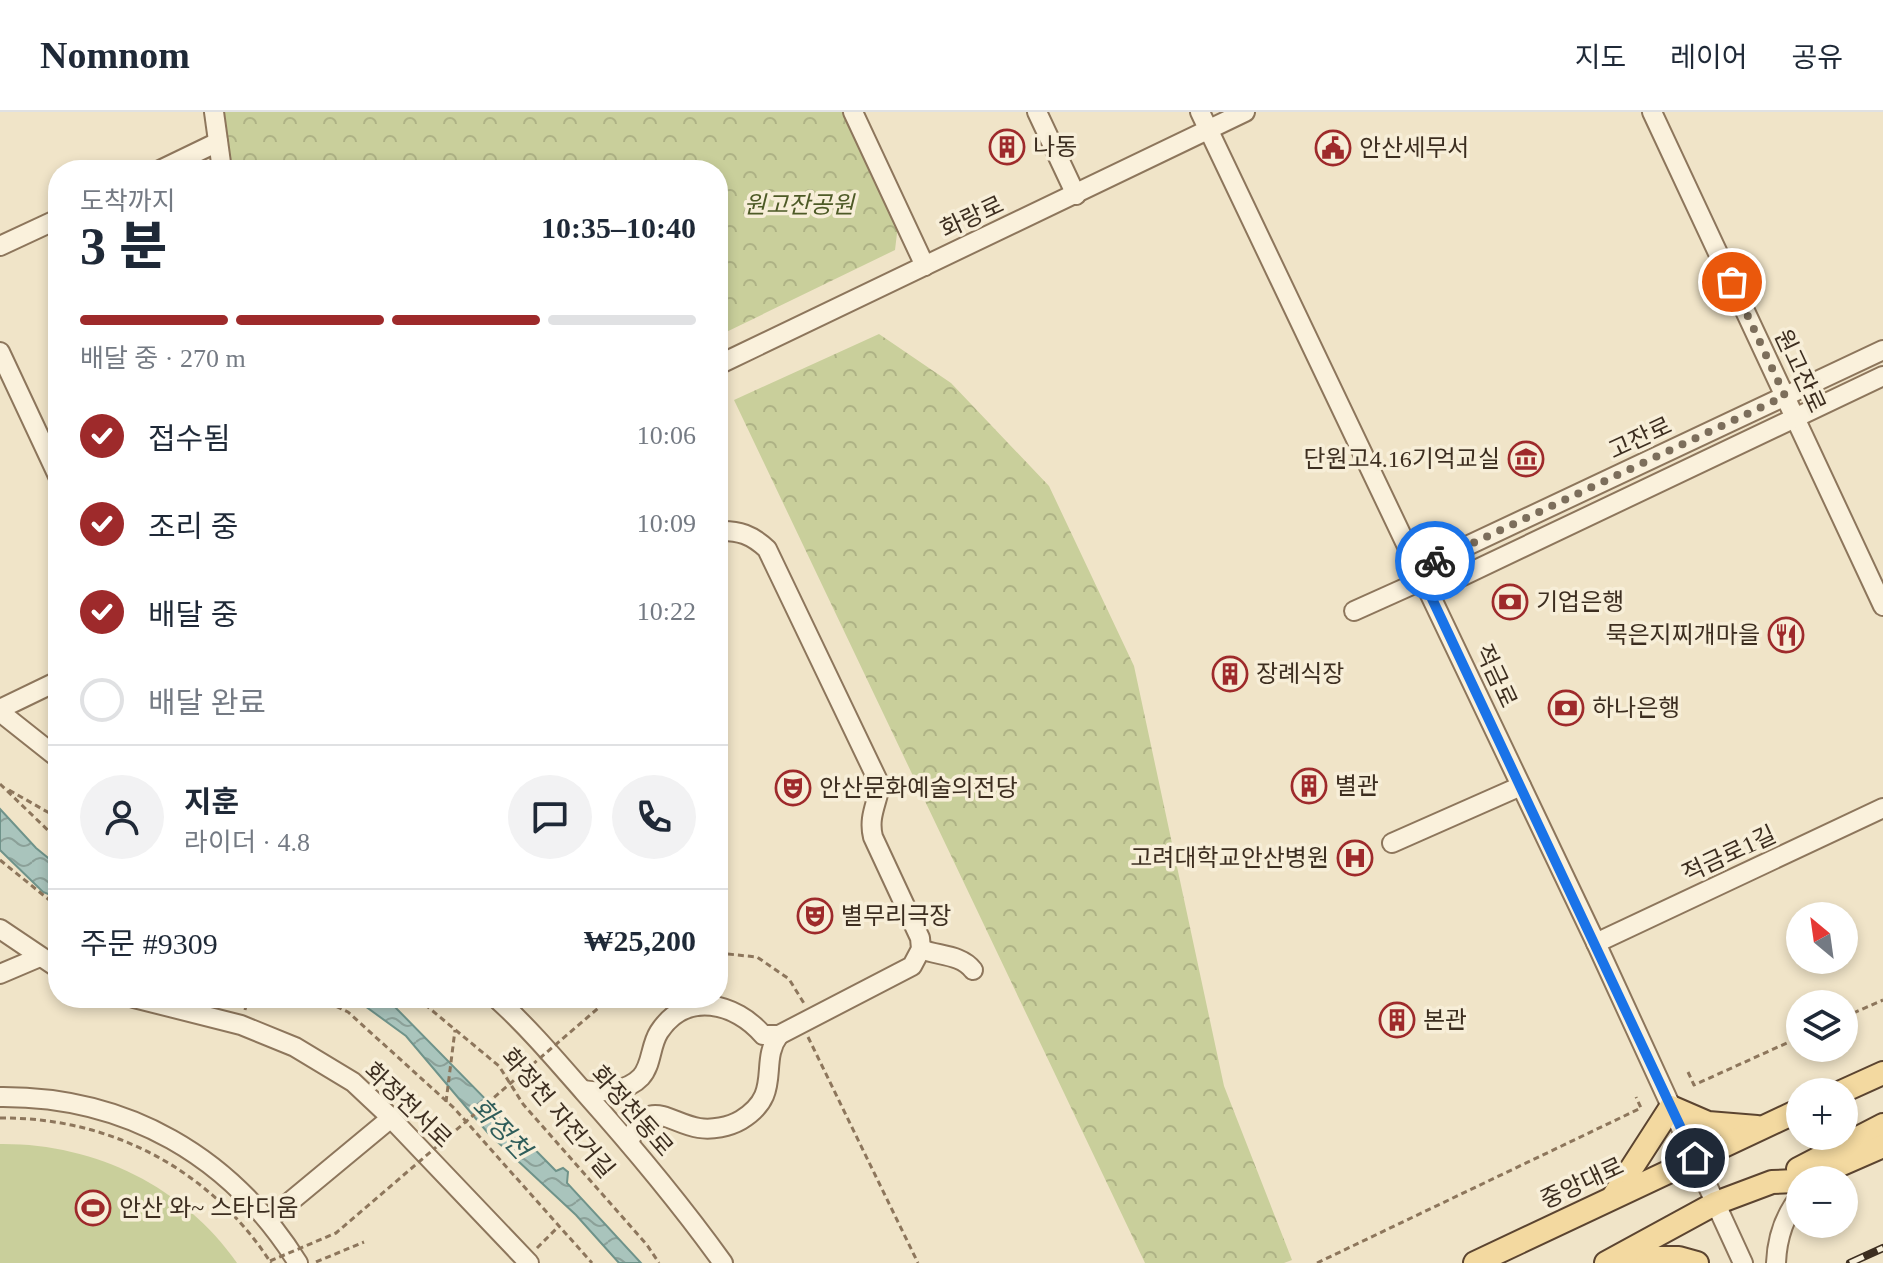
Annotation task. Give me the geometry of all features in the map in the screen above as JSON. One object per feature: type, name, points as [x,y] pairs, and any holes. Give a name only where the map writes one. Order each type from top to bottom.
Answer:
[{"type":"main road","points":[[1858,1084],[1883,1073]]},
{"type":"main road","points":[[1613,1197],[1671,1107],[1708,1123],[1762,1127]]},
{"type":"main road","name":"중앙대로","points":[[1475,1263],[1786,1116]]},
{"type":"main road","points":[[1611,1260],[1716,1203],[1772,1182],[1883,1125]]},
{"type":"main road","points":[[1842,1166],[1883,1146]]},
{"type":"main road","points":[[1772,1182],[1786,1181]]},
{"type":"main road","points":[[1611,1260],[1679,1258],[1697,1263]]},
{"type":"street","points":[[214,112],[221,160]]},
{"type":"street","points":[[853,112],[925,266]]},
{"type":"street","points":[[1037,112],[1076,195]]},
{"type":"street","name":"적금로","points":[[1200,112],[1596,943],[1743,1263]]},
{"type":"street","name":"화랑로","points":[[728,360],[1245,112]]},
{"type":"street","name":"원고잔로","points":[[1652,112],[1883,606]]},
{"type":"street","points":[[181,160],[218,142]]},
{"type":"street","points":[[0,246],[48,224]]},
{"type":"street","name":"고잔로","points":[[1423,580],[1785,396],[1883,350]]},
{"type":"street","points":[[0,352],[48,455]]},
{"type":"street","name":"고잔로","points":[[1423,580],[1795,418],[1883,376]]},
{"type":"street","points":[[629,1143],[642,1122],[655,1115],[667,1115],[698,1128],[719,1128],[739,1122],[755,1109],[766,1093],[771,1074],[770,1054],[779,1035],[912,966],[921,949],[920,938],[870,825],[880,785],[767,549],[756,538],[728,532]]},
{"type":"street","points":[[1354,611],[1423,580]]},
{"type":"street","points":[[48,686],[0,710],[48,750]]},
{"type":"street","points":[[1392,843],[1521,786]]},
{"type":"street","name":"적금로1길","points":[[1596,943],[1883,808]]},
{"type":"street","points":[[0,929],[48,962]]},
{"type":"street","points":[[921,949],[961,959],[973,970]]},
{"type":"street","points":[[0,974],[40,957]]},
{"type":"street","name":"화정천서로","points":[[174,1008],[241,1025],[295,1047],[353,1082],[528,1261]]},
{"type":"street","name":"화정천동로","points":[[508,1008],[680,1203],[723,1263]]},
{"type":"street","points":[[583,1090],[610,1092],[639,1080],[647,1069],[650,1048],[660,1029],[676,1015],[692,1008]]},
{"type":"street","points":[[725,1008],[750,1020],[763,1035],[779,1035]]},
{"type":"street","points":[[0,1097],[42,1098],[89,1107],[157,1131],[218,1170],[268,1220],[298,1263]]},
{"type":"street","points":[[268,1220],[391,1118]]},
{"type":"street","points":[[1776,1263],[1777,1245],[1786,1218]]},
{"type":"path","points":[[1,785],[48,812]]},
{"type":"path","points":[[1,785],[48,830]]},
{"type":"path","points":[[0,860],[48,899]]},
{"type":"path","points":[[728,954],[757,957],[789,979],[918,1263]]},
{"type":"path","points":[[1858,1011],[1883,1000]]},
{"type":"path","points":[[339,1008],[348,1012],[446,1102],[592,1263]]},
{"type":"path","name":"화정천 자전거길","points":[[429,1008],[499,1066],[523,1104],[647,1245],[659,1263]]},
{"type":"path","points":[[0,1118],[82,1127],[123,1140],[162,1158],[214,1196],[244,1227],[271,1262],[336,1233],[598,1008]]},
{"type":"path","points":[[446,1102],[455,1029]]},
{"type":"path","points":[[1688,1072],[1694,1085],[1786,1043]]},
{"type":"path","points":[[1317,1263],[1641,1108],[1636,1097]]},
{"type":"path","points":[[528,1261],[559,1226]]},
{"type":"path","points":[[313,1263],[364,1242]]},
{"type":"green space","name":"원고잔공원","points":[[213,112],[846,112],[898,225],[895,250],[728,331],[728,160],[222,160]]},
{"type":"green space","points":[[879,334],[951,383],[1049,486],[1134,666],[1224,1086],[1292,1260],[1284,1263],[1145,1263],[734,400]]},
{"type":"green space","name":"안산 와~ 스타디움","points":[[0,1144],[69,1151],[134,1174],[190,1212],[237,1263],[0,1263]]},
{"type":"water","points":[[0,809],[48,858],[48,894],[43,892],[0,850]]},
{"type":"water","name":"화정천","points":[[368,1008],[396,1008],[556,1171],[563,1168],[568,1172],[567,1183],[641,1263],[619,1263],[576,1215],[488,1133],[406,1036]]},
{"type":"railway","points":[[1850,1263],[1883,1248]]},
{"type":"way so far","points":[[1435,561],[1785,396],[1732,282]]},
{"type":"place","name":"나동","points":[[1007,147]]},
{"type":"place","name":"안산세무서","points":[[1333,148]]},
{"type":"place","name":"단원고4.16기억교실","points":[[1526,459]]},
{"type":"place","name":"기업은행","points":[[1510,602]]},
{"type":"place","name":"묵은지찌개마을","points":[[1786,635]]},
{"type":"place","name":"장례식장","points":[[1230,674]]},
{"type":"place","name":"하나은행","points":[[1566,708]]},
{"type":"place","name":"별관","points":[[1309,786]]},
{"type":"place","name":"안산문화예술의전당","points":[[793,788]]},
{"type":"place","name":"고려대학교안산병원","points":[[1355,858]]},
{"type":"place","name":"별무리극장","points":[[815,916]]},
{"type":"place","name":"본관","points":[[1397,1020]]},
{"type":"place","name":"안산 와~ 스타디움","points":[[93,1208]]},
{"type":"route","points":[[1435,561],[1418,569],[1695,1158]]}]
